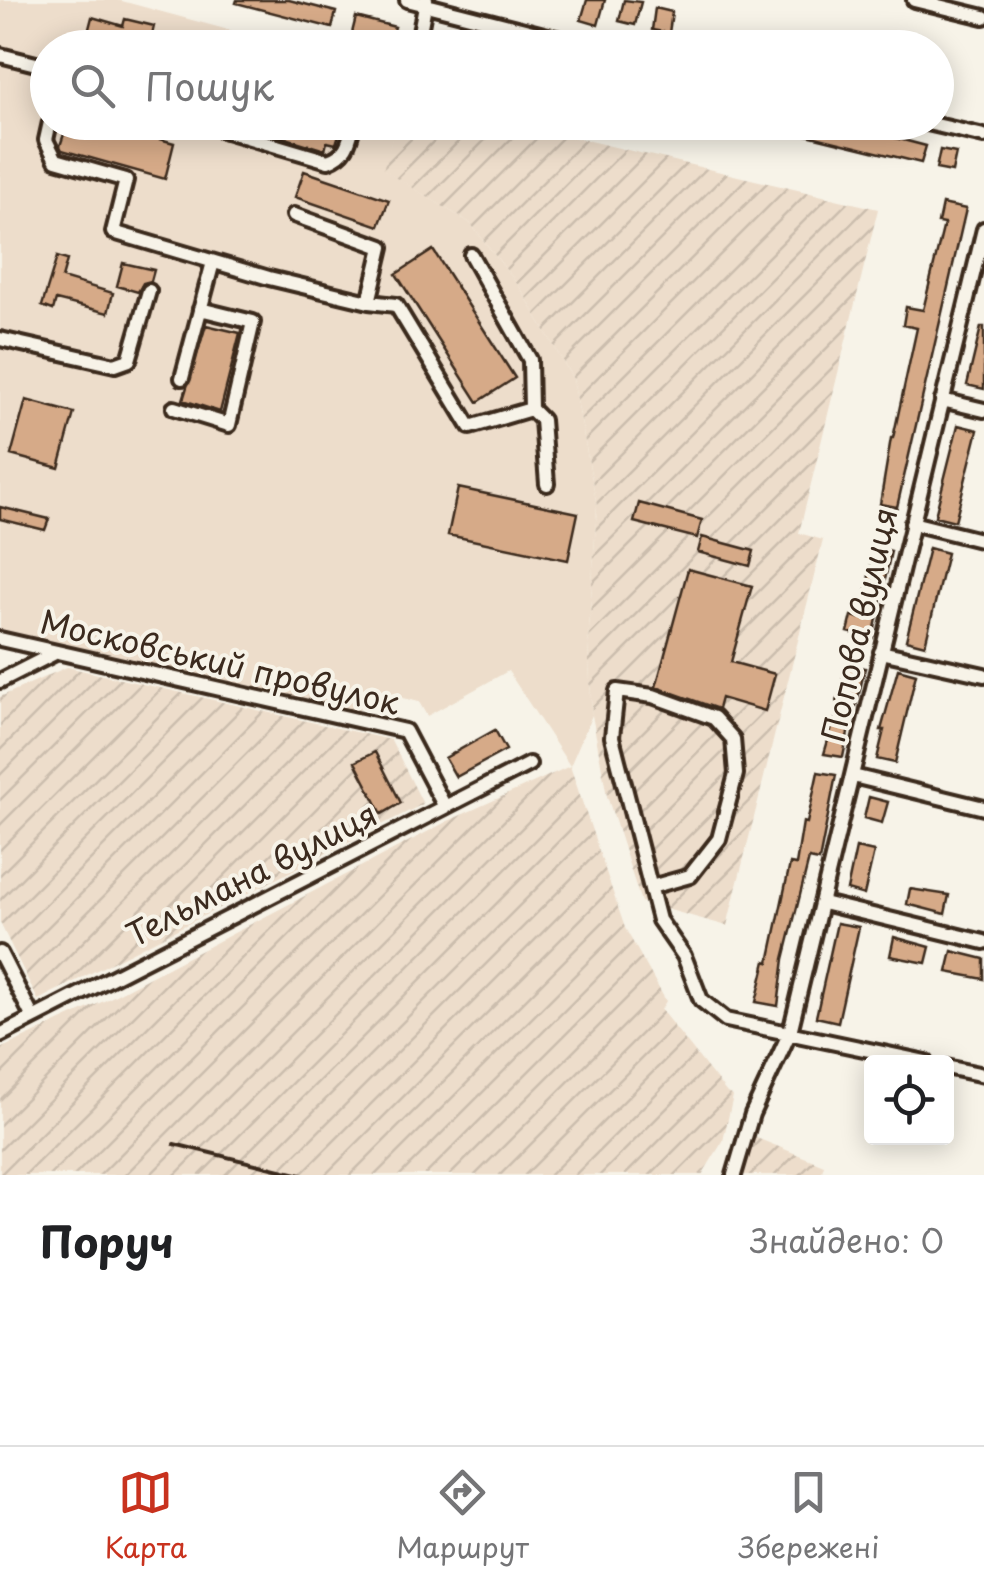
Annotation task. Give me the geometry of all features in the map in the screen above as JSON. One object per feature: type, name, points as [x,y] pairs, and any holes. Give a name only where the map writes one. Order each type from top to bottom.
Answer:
[{"type":"street","points":[[406,0],[529,30]]},
{"type":"street","points":[[914,0],[984,17]]},
{"type":"street","points":[[420,30],[426,2]]},
{"type":"street","points":[[0,55],[30,62]]},
{"type":"street","points":[[954,129],[984,136]]},
{"type":"street","points":[[46,140],[56,160],[126,180],[114,232],[212,262],[369,302],[396,305],[470,426],[532,409]]},
{"type":"street","points":[[257,140],[328,161],[341,157],[350,140]]},
{"type":"street","points":[[294,215],[382,247],[369,302]]},
{"type":"street","name":"Попова вулиця","points":[[734,1175],[752,1114],[790,1032],[942,400],[978,276],[984,230]]},
{"type":"street","points":[[471,254],[530,360],[532,409],[542,420],[547,484]]},
{"type":"street","points":[[182,378],[212,262]]},
{"type":"street","points":[[0,339],[115,364],[129,360],[150,291]]},
{"type":"street","points":[[174,408],[229,425],[252,322],[200,308]]},
{"type":"street","points":[[942,400],[984,410]]},
{"type":"street","points":[[912,523],[984,541]]},
{"type":"street","name":"Московський провулок","points":[[0,639],[404,732],[445,807]]},
{"type":"street","points":[[0,681],[58,652]]},
{"type":"street","points":[[881,652],[984,675]]},
{"type":"street","points":[[651,887],[690,876],[719,838],[736,774],[733,739],[714,718],[653,696],[617,692],[612,736],[659,920],[684,956],[702,1000],[726,1020],[894,1055]]},
{"type":"street","name":"Тельмана вулиця","points":[[0,1034],[529,764]]},
{"type":"street","points":[[853,776],[984,808]]},
{"type":"street","points":[[822,903],[984,942]]},
{"type":"street","points":[[0,953],[33,1018]]},
{"type":"street","points":[[954,1069],[984,1075]]},
{"type":"shaded area","points":[[0,0],[118,0],[229,30],[30,30],[30,140],[392,140],[384,170],[470,223],[521,289],[573,379],[597,506],[588,645],[592,715],[570,766],[508,671],[427,716],[419,702],[365,689],[357,717],[0,632]]},
{"type":"shaded area","points":[[391,140],[585,140],[878,209],[799,533],[823,540],[727,926],[641,902],[607,796],[592,715],[588,645],[597,506],[573,379],[521,289],[470,223],[383,170]]},
{"type":"shaded area","points":[[67,667],[391,740],[423,804],[38,1000],[0,923],[0,697]]},
{"type":"shaded area","points":[[570,766],[625,928],[666,1001],[661,1010],[733,1096],[723,1141],[702,1175],[0,1175],[0,1049],[104,1001],[448,821]]},
{"type":"shaded area","points":[[754,1137],[824,1165],[821,1175],[742,1175]]},
{"type":"building","points":[[289,0],[336,12],[332,28],[236,3]]},
{"type":"building","points":[[587,0],[605,0],[598,25],[581,20]]},
{"type":"building","points":[[624,0],[641,2],[635,25],[619,21]]},
{"type":"building","points":[[655,8],[672,12],[669,30],[652,30]]},
{"type":"building","points":[[92,17],[123,26],[125,19],[154,26],[153,30],[89,30]]},
{"type":"building","points":[[356,17],[395,27],[394,30],[353,30]]},
{"type":"building","points":[[62,140],[174,143],[165,179],[62,150]]},
{"type":"building","points":[[292,140],[337,140],[336,144],[327,142],[325,150]]},
{"type":"building","points":[[828,140],[903,140],[926,146],[921,163]]},
{"type":"building","points":[[940,150],[956,153],[952,172],[936,169]]},
{"type":"building","points":[[304,171],[389,200],[379,226],[295,197]]},
{"type":"building","points":[[942,204],[966,209],[897,507],[880,504],[917,328],[903,325],[906,307],[923,310],[944,224],[938,223]]},
{"type":"building","points":[[433,250],[515,378],[478,402],[396,274]]},
{"type":"building","points":[[57,257],[67,260],[62,278],[113,293],[108,313],[56,300],[53,310],[42,306]]},
{"type":"building","points":[[123,263],[154,270],[151,281],[143,283],[138,292],[117,286]]},
{"type":"building","points":[[206,325],[240,333],[220,412],[183,400]]},
{"type":"building","points":[[984,327],[984,389],[967,385]]},
{"type":"building","points":[[26,400],[74,413],[59,468],[11,455]]},
{"type":"building","points":[[958,425],[978,430],[955,521],[935,516]]},
{"type":"building","points":[[458,488],[578,513],[568,560],[448,535]]},
{"type":"building","points":[[639,503],[702,520],[697,538],[634,522]]},
{"type":"building","points":[[0,507],[49,519],[45,530],[0,519]]},
{"type":"building","points":[[702,537],[754,551],[750,566],[698,552]]},
{"type":"building","points":[[874,547],[891,551],[873,638],[848,632],[852,616],[859,618]]},
{"type":"building","points":[[929,548],[947,553],[925,645],[906,640]]},
{"type":"building","points":[[688,569],[752,586],[731,662],[775,674],[765,711],[721,698],[718,709],[656,687]]},
{"type":"building","points":[[846,665],[865,668],[856,706],[837,702]]},
{"type":"building","points":[[898,669],[916,674],[895,763],[877,759]]},
{"type":"building","points":[[834,720],[850,723],[843,757],[824,754]]},
{"type":"building","points":[[495,730],[506,750],[456,777],[445,758]]},
{"type":"building","points":[[375,752],[401,803],[382,814],[355,762]]},
{"type":"building","points":[[818,772],[836,775],[819,861],[809,859],[784,959],[778,1006],[756,1002],[766,961],[769,962],[790,864],[796,865],[803,822],[807,823]]},
{"type":"building","points":[[869,797],[888,802],[882,823],[864,818]]},
{"type":"building","points":[[856,848],[874,852],[864,895],[847,890]]},
{"type":"building","points":[[910,889],[949,895],[945,914],[907,904]]},
{"type":"building","points":[[837,923],[859,927],[838,1022],[816,1017]]},
{"type":"building","points":[[894,937],[930,947],[926,963],[890,956]]},
{"type":"building","points":[[952,951],[984,959],[984,979],[947,972]]},
{"type":"railway","points":[[174,1144],[301,1175]]}]
